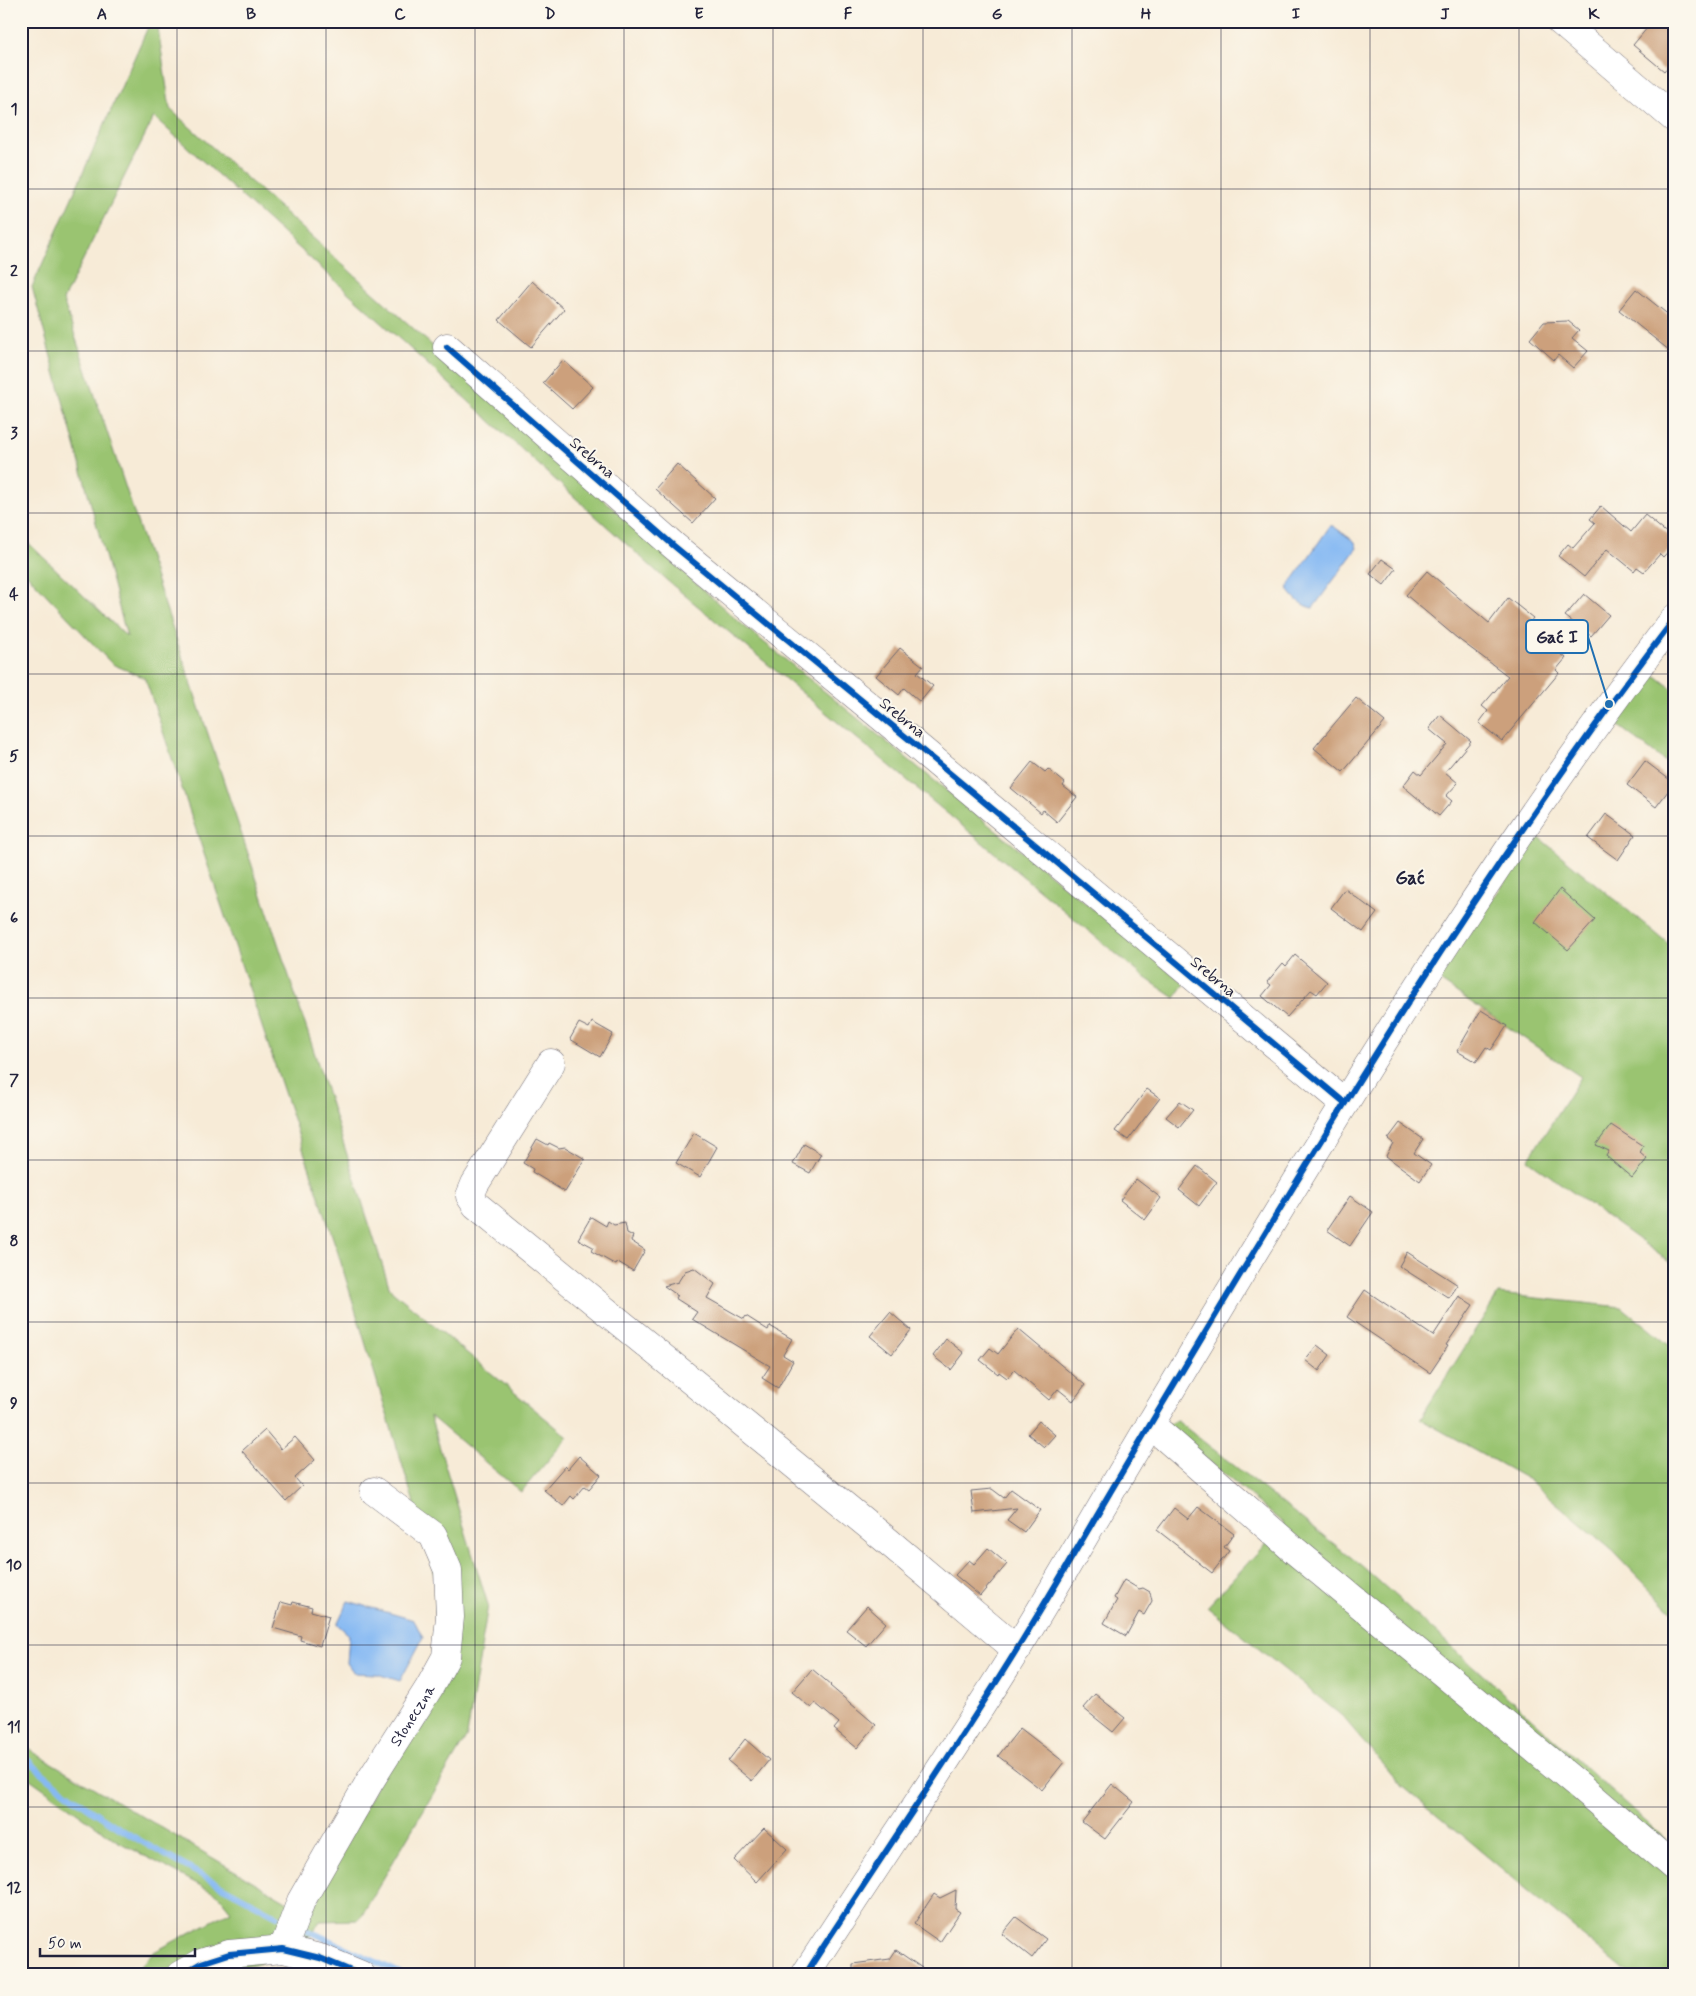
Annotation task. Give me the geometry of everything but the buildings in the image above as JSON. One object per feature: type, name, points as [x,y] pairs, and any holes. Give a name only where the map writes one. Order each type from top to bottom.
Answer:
[{"type":"street","points":[[1560,21],[1675,119]]},
{"type":"street","name":"Srebrna","points":[[447,347],[674,546],[925,752],[1345,1103]]},
{"type":"street","points":[[805,1975],[1017,1650],[1150,1424],[1345,1103],[1501,860],[1609,704],[1675,618]]},
{"type":"street","points":[[552,1063],[475,1184],[470,1196],[476,1206],[884,1538],[1017,1650]]},
{"type":"street","points":[[1150,1424],[1294,1550],[1576,1783],[1675,1868]]},
{"type":"street","name":"Słoneczna","points":[[283,1949],[301,1901],[370,1781],[429,1688],[446,1657],[450,1617],[448,1570],[434,1535],[374,1491]]},
{"type":"street","points":[[180,1975],[201,1964],[229,1954],[283,1949],[320,1958],[361,1975]]},
{"type":"green space","points":[[144,21],[157,21],[170,109],[739,622],[1185,984],[1175,998],[1144,977],[664,578],[154,117],[63,300],[310,1039],[390,1289],[568,1437],[521,1492],[430,1416],[488,1605],[467,1736],[359,1920],[320,1921],[296,1957],[187,1975],[133,1975],[154,1952],[231,1911],[218,1895],[117,1841],[23,1774],[21,1739],[33,1752],[310,1915],[431,1679],[436,1605],[434,1569],[338,1253],[145,678],[112,664],[21,568],[21,536],[127,637],[32,287],[148,27]]},
{"type":"green space","points":[[1652,673],[1675,691],[1675,769],[1616,724]]},
{"type":"green space","points":[[1537,836],[1675,949],[1675,1266],[1528,1160],[1581,1077],[1437,979]]},
{"type":"green space","points":[[1498,1294],[1622,1307],[1675,1350],[1675,1615],[1613,1551],[1529,1480],[1420,1419]]},
{"type":"green space","points":[[1176,1420],[1362,1566],[1675,1848],[1675,1975],[1630,1975],[1401,1785],[1342,1716],[1207,1607],[1284,1524],[1166,1426]]},
{"type":"water","points":[[1330,526],[1333,526],[1355,542],[1357,548],[1313,608],[1302,604],[1294,598],[1288,587]]},
{"type":"water","points":[[348,1601],[414,1620],[423,1638],[400,1681],[377,1674],[354,1673],[347,1663],[349,1635],[337,1624]]},
{"type":"waterway","points":[[21,1754],[50,1779],[111,1823],[177,1862],[277,1916]]},
{"type":"waterway","points":[[307,1930],[404,1975]]},
{"type":"cycle path","points":[[447,347],[674,546],[1345,1103]]},
{"type":"cycle path","points":[[805,1975],[1017,1649],[1286,1199],[1409,1001],[1538,807],[1605,712],[1675,618]]},
{"type":"cycle path","points":[[180,1975],[201,1963],[229,1954],[283,1949],[320,1958],[361,1975]]},
{"type":"place","name":"Gać I","points":[[1609,704]]},
{"type":"district","name":"Gać","points":[[1410,877]]}]
